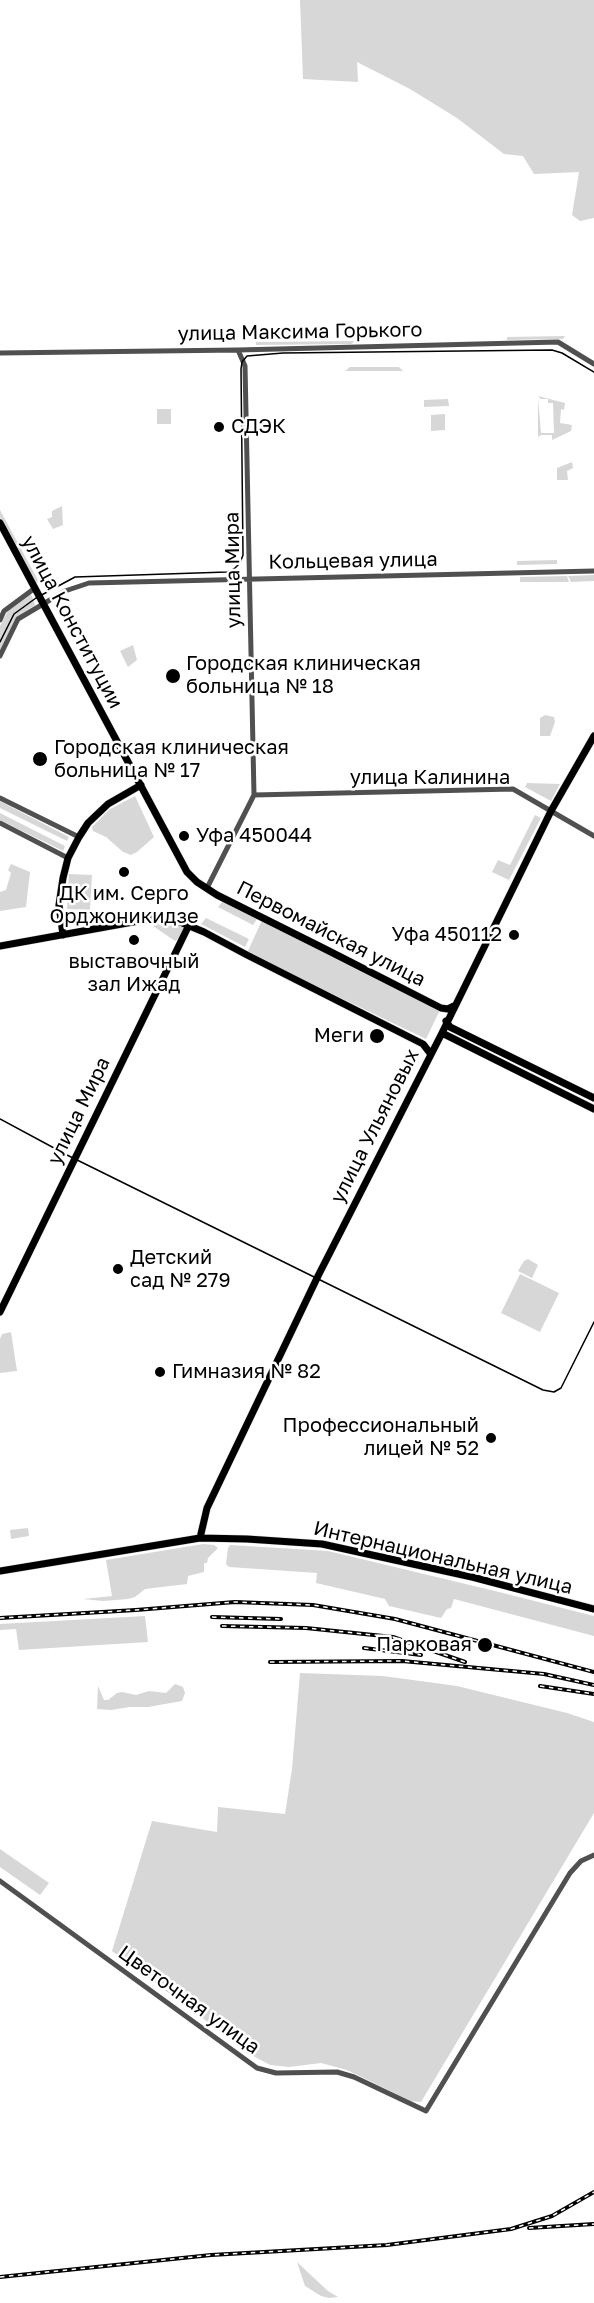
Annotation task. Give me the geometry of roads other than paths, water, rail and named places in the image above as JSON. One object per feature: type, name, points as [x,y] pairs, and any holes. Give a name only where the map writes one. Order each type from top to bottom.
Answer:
[{"type":"main road","name":"улица Конституции","points":[[0,523],[187,872],[207,888]]},
{"type":"main road","name":"улица Ульяновых","points":[[201,1538],[207,1508],[318,1276],[442,1033],[551,811],[594,736]]},
{"type":"main road","points":[[63,935],[59,905],[68,858],[88,823],[108,804],[141,785]]},
{"type":"main road","name":"Первомайская улица","points":[[207,888],[441,1008],[448,1009],[454,1006]]},
{"type":"main road","points":[[0,946],[158,919],[180,922],[423,1044],[430,1053]]},
{"type":"main road","name":"улица Мира","points":[[0,1312],[189,925]]},
{"type":"main road","name":"Первомайская улица","points":[[441,1008],[446,1023]]},
{"type":"main road","points":[[446,1023],[594,1098]]},
{"type":"main road","points":[[423,1044],[442,1033],[594,1109]]},
{"type":"main road","name":"Интернациональная улица","points":[[0,1571],[201,1538],[322,1544],[472,1577],[594,1609]]},
{"type":"street","name":"улица Максима Горького","points":[[0,353],[558,342],[594,364]]},
{"type":"street","name":"улица Мира","points":[[207,888],[254,795],[245,366],[238,350]]},
{"type":"street","name":"Кольцевая улица","points":[[0,656],[18,619],[65,591],[89,583],[594,571]]},
{"type":"street","points":[[0,620],[4,611],[35,588]]},
{"type":"street","name":"улица Калинина","points":[[254,795],[513,789],[594,836]]},
{"type":"street","points":[[0,798],[79,837]]},
{"type":"street","points":[[0,823],[68,858]]},
{"type":"street","name":"Цветочная улица","points":[[0,1881],[257,2068],[276,2073],[328,2071],[345,2074],[426,2111],[570,1873],[581,1862],[594,1855]]},
{"type":"tram line","points":[[0,642],[14,614],[36,598],[75,577],[227,572],[240,563],[243,555],[241,369],[242,362],[247,356],[283,353],[552,350],[562,353],[594,372]]},
{"type":"tram line","points":[[0,1119],[67,1155],[543,1390],[554,1392],[561,1388],[594,1322]]},
{"type":"railway","points":[[0,1618],[235,1602],[313,1605],[395,1619],[594,1672]]},
{"type":"railway","points":[[212,1617],[281,1619]]},
{"type":"railway","points":[[222,1626],[306,1628],[393,1637],[465,1662]]},
{"type":"railway","points":[[364,1648],[421,1655]]},
{"type":"railway","points":[[270,1662],[402,1661],[544,1674],[594,1685]]},
{"type":"railway","points":[[540,1686],[594,1694]]},
{"type":"railway","points":[[0,2277],[211,2255],[387,2245],[511,2229],[552,2216],[594,2192]]},
{"type":"railway","points":[[529,2228],[594,2224]]},
{"type":"place","name":"СДЭК","points":[[219,427]]},
{"type":"place","name":"Городская клиническая больница № 18","points":[[173,676]]},
{"type":"place","name":"Городская клиническая больница № 17","points":[[40,759]]},
{"type":"place","name":"Уфа 450044","points":[[184,836]]},
{"type":"place","name":"ДК им. Серго Орджоникидзе","points":[[124,872]]},
{"type":"place","name":"Уфа 450112","points":[[514,935]]},
{"type":"place","name":"выставочный зал Ижад","points":[[134,940]]},
{"type":"place","name":"Меги","points":[[377,1036]]},
{"type":"place","name":"Детский сад № 279","points":[[118,1269]]},
{"type":"place","name":"Гимназия № 82","points":[[160,1372]]},
{"type":"place","name":"Профессиональный лицей № 52","points":[[491,1438]]},
{"type":"place","name":"Парковая","points":[[485,1645]]}]
